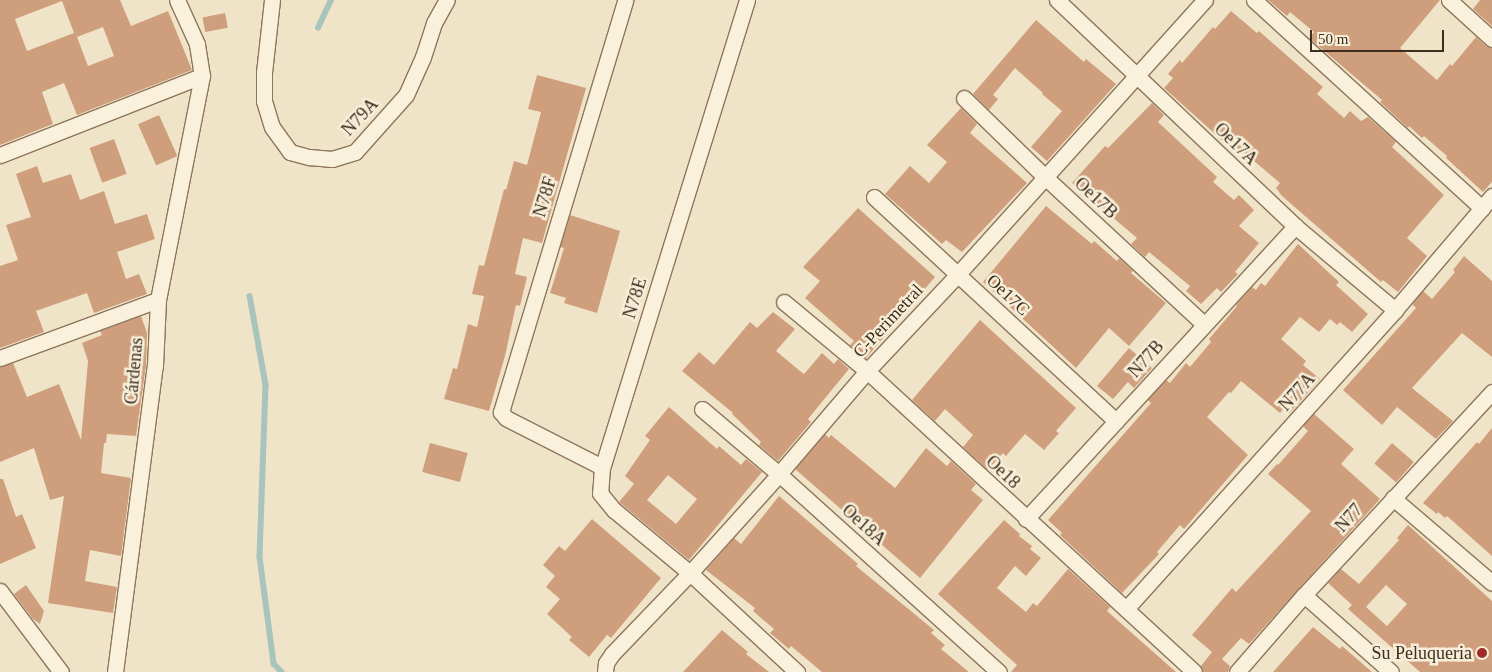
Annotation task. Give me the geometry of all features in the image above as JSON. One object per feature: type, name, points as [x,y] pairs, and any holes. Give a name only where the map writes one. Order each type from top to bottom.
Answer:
[{"type":"street","name":"Cárdenas","points":[[115,672],[155,366],[158,300],[202,76],[197,44],[177,0]]},
{"type":"street","name":"N79A","points":[[272,0],[264,72],[264,101],[272,127],[290,152],[309,158],[332,159],[355,152],[406,95],[423,57],[434,23],[447,0]]},
{"type":"street","name":"N78F","points":[[602,467],[506,418],[501,412],[501,405],[625,0]]},
{"type":"street","name":"N78E","points":[[747,0],[602,467],[600,493],[614,510],[690,573],[797,672]]},
{"type":"street","name":"Oe17A","points":[[1057,0],[1296,226],[1395,310]]},
{"type":"street","name":"C-Perimetral","points":[[605,672],[606,663],[612,654],[690,573],[779,474],[867,371],[958,274],[1205,0]]},
{"type":"street","points":[[1254,0],[1482,208]]},
{"type":"street","points":[[1449,0],[1492,39]]},
{"type":"street","points":[[0,156],[202,76]]},
{"type":"street","name":"Oe17B","points":[[964,98],[1045,177],[1204,324]]},
{"type":"street","name":"N77A","points":[[1126,609],[1395,310],[1492,196]]},
{"type":"street","name":"Oe17C","points":[[874,198],[1116,421]]},
{"type":"street","name":"N77B","points":[[1026,519],[1296,226]]},
{"type":"street","points":[[0,358],[158,300]]},
{"type":"street","name":"Oe18","points":[[784,302],[867,371],[1194,672]]},
{"type":"street","name":"N77","points":[[1238,672],[1304,595],[1393,498],[1489,402]]},
{"type":"street","name":"Oe18A","points":[[702,409],[779,474],[999,672]]},
{"type":"street","points":[[1393,498],[1492,583]]},
{"type":"street","points":[[0,592],[61,672]]},
{"type":"street","points":[[1304,595],[1391,672]]},
{"type":"building","points":[[0,0],[120,0],[131,26],[168,11],[192,70],[77,115],[64,83],[42,92],[53,124],[0,145]],"holes":[[[62,1],[74,33],[27,51],[15,19]],[[103,27],[114,56],[88,66],[77,37]]]},
{"type":"building","points":[[1268,0],[1440,0],[1400,48],[1437,80],[1450,64],[1452,66],[1476,37],[1486,46],[1492,48],[1492,182],[1483,192],[1446,158],[1447,156],[1424,136],[1422,138],[1409,126],[1408,128],[1380,102],[1382,100],[1309,38],[1314,32],[1290,12],[1287,16]]},
{"type":"building","points":[[1480,0],[1492,0],[1492,26],[1473,9]]},
{"type":"building","points":[[1231,11],[1257,33],[1259,31],[1323,87],[1317,94],[1344,118],[1350,111],[1361,121],[1368,117],[1396,142],[1392,147],[1444,195],[1407,238],[1427,256],[1398,292],[1383,280],[1381,282],[1282,196],[1276,188],[1280,183],[1235,146],[1232,149],[1164,88],[1173,78],[1168,74],[1180,60],[1182,63],[1213,27],[1215,29]]},
{"type":"building","points":[[225,13],[228,28],[205,32],[202,17]]},
{"type":"building","points":[[1036,20],[1084,62],[1086,59],[1116,84],[1047,161],[1031,147],[1062,111],[1043,93],[1015,68],[993,95],[998,99],[989,110],[973,94]]},
{"type":"building","points":[[537,75],[586,88],[542,243],[523,238],[515,274],[527,277],[520,306],[516,305],[505,356],[489,411],[444,399],[453,368],[457,369],[468,324],[477,327],[484,296],[472,294],[479,265],[484,266],[504,189],[506,190],[514,161],[527,165],[541,112],[528,109]]},
{"type":"building","points":[[1152,103],[1164,115],[1158,122],[1217,177],[1213,182],[1234,200],[1239,195],[1254,210],[1239,226],[1259,243],[1235,272],[1238,274],[1221,292],[1217,288],[1201,304],[1186,291],[1190,286],[1149,252],[1145,257],[1131,244],[1137,238],[1072,183],[1105,146],[1108,148]]},
{"type":"building","points":[[961,108],[977,124],[970,133],[1027,183],[962,252],[946,240],[942,244],[885,194],[910,166],[929,183],[947,162],[927,145]]},
{"type":"building","points":[[159,115],[177,156],[156,165],[138,124]]},
{"type":"building","points":[[114,139],[127,174],[102,183],[90,148]]},
{"type":"building","points":[[37,166],[43,183],[71,174],[80,200],[104,191],[115,224],[147,214],[155,239],[117,252],[126,279],[139,274],[147,294],[94,313],[87,293],[36,311],[44,332],[0,348],[0,266],[18,260],[6,225],[31,217],[16,174]]},
{"type":"building","points":[[1046,206],[1092,244],[1094,241],[1117,261],[1119,258],[1133,271],[1131,273],[1166,303],[1129,346],[1109,328],[1076,368],[983,282]]},
{"type":"building","points":[[858,208],[935,277],[866,358],[850,345],[854,341],[805,298],[820,281],[803,267]]},
{"type":"building","points":[[570,215],[620,231],[597,313],[564,303],[566,298],[550,293],[564,248],[560,247]]},
{"type":"building","points":[[1298,244],[1339,282],[1336,285],[1368,314],[1352,332],[1340,322],[1337,325],[1330,319],[1319,332],[1300,317],[1281,339],[1306,361],[1303,365],[1320,379],[1289,414],[1283,409],[1280,413],[1241,381],[1231,393],[1229,392],[1207,417],[1248,455],[1184,529],[1180,525],[1157,552],[1159,554],[1122,593],[1060,535],[1062,533],[1048,520],[1151,403],[1148,400],[1166,380],[1170,383],[1186,363],[1190,367],[1211,342],[1209,339],[1236,305],[1252,287],[1256,290],[1261,283],[1265,286]]},
{"type":"building","points":[[1464,256],[1492,281],[1492,357],[1462,333],[1412,388],[1453,421],[1436,439],[1397,407],[1382,425],[1343,390],[1416,308],[1412,304],[1423,291],[1432,299],[1455,272],[1453,270]]},
{"type":"building","points":[[773,312],[795,329],[776,351],[804,374],[822,353],[834,364],[838,359],[849,369],[808,419],[811,422],[778,461],[759,445],[761,442],[733,413],[682,371],[699,352],[714,365],[750,322],[757,328]]},
{"type":"building","points":[[141,316],[147,333],[146,365],[136,436],[107,434],[106,443],[104,443],[101,473],[131,478],[121,556],[90,550],[85,581],[117,587],[113,613],[48,603],[64,496],[50,500],[34,448],[0,462],[0,367],[13,363],[27,397],[59,384],[81,440],[88,361],[82,343],[102,335],[100,331]]},
{"type":"building","points":[[980,320],[1076,408],[1056,431],[1059,433],[1044,450],[1025,434],[1006,456],[1003,453],[988,470],[963,447],[973,435],[945,409],[935,421],[912,400]]},
{"type":"building","points":[[1129,348],[1152,368],[1134,388],[1128,382],[1113,399],[1097,386]]},
{"type":"building","points":[[669,407],[717,449],[719,446],[741,465],[746,459],[762,472],[689,560],[619,502],[634,484],[625,476],[650,440],[645,436]],"holes":[[[668,475],[697,499],[676,524],[647,500]]]},
{"type":"building","points":[[1314,414],[1354,449],[1341,464],[1380,499],[1249,644],[1241,638],[1222,659],[1230,666],[1228,672],[1203,672],[1201,666],[1212,652],[1192,635],[1232,588],[1236,592],[1311,511],[1268,474],[1308,431],[1303,426]]},
{"type":"building","points":[[1492,428],[1492,556],[1447,516],[1445,518],[1438,512],[1437,514],[1423,503],[1477,442],[1479,444]]},
{"type":"building","points":[[825,434],[829,438],[831,435],[895,488],[926,448],[947,466],[951,461],[976,484],[971,490],[983,500],[920,578],[795,469]]},
{"type":"building","points":[[430,443],[468,453],[460,482],[422,472]]},
{"type":"building","points":[[1392,443],[1414,462],[1396,482],[1374,463]]},
{"type":"building","points":[[0,479],[3,479],[16,517],[22,514],[36,548],[0,564]]},
{"type":"building","points":[[779,496],[858,564],[856,566],[934,630],[931,633],[945,645],[941,649],[969,672],[822,672],[791,646],[789,649],[770,633],[774,629],[753,611],[755,608],[706,570],[734,538],[741,544]]},
{"type":"building","points":[[592,519],[661,578],[611,638],[607,635],[589,657],[569,640],[572,637],[547,614],[560,599],[546,587],[555,576],[543,565],[559,546],[565,551]]},
{"type":"building","points":[[1004,520],[1020,534],[1019,536],[1032,546],[1030,549],[1041,558],[1026,576],[1015,566],[997,588],[1026,612],[1033,603],[1037,606],[1068,569],[1110,607],[1107,611],[1176,672],[1011,672],[1017,665],[938,594]]},
{"type":"building","points":[[1408,525],[1492,601],[1492,672],[1420,672],[1348,609],[1352,605],[1328,583],[1341,569],[1359,584],[1399,540],[1397,538]],"holes":[[[1386,585],[1407,604],[1387,626],[1366,607]]]},
{"type":"building","points":[[26,585],[44,611],[40,624],[33,619],[14,594]]},
{"type":"building","points":[[1313,627],[1340,649],[1342,646],[1372,672],[1273,672]]},
{"type":"building","points":[[722,630],[748,652],[746,654],[769,672],[683,672]]},
{"type":"waterway","points":[[318,28],[331,0]]},
{"type":"waterway","points":[[250,296],[266,385],[260,557],[274,664],[282,672]]},
{"type":"place","name":"Su Peluqueria","points":[[1482,653]]}]
